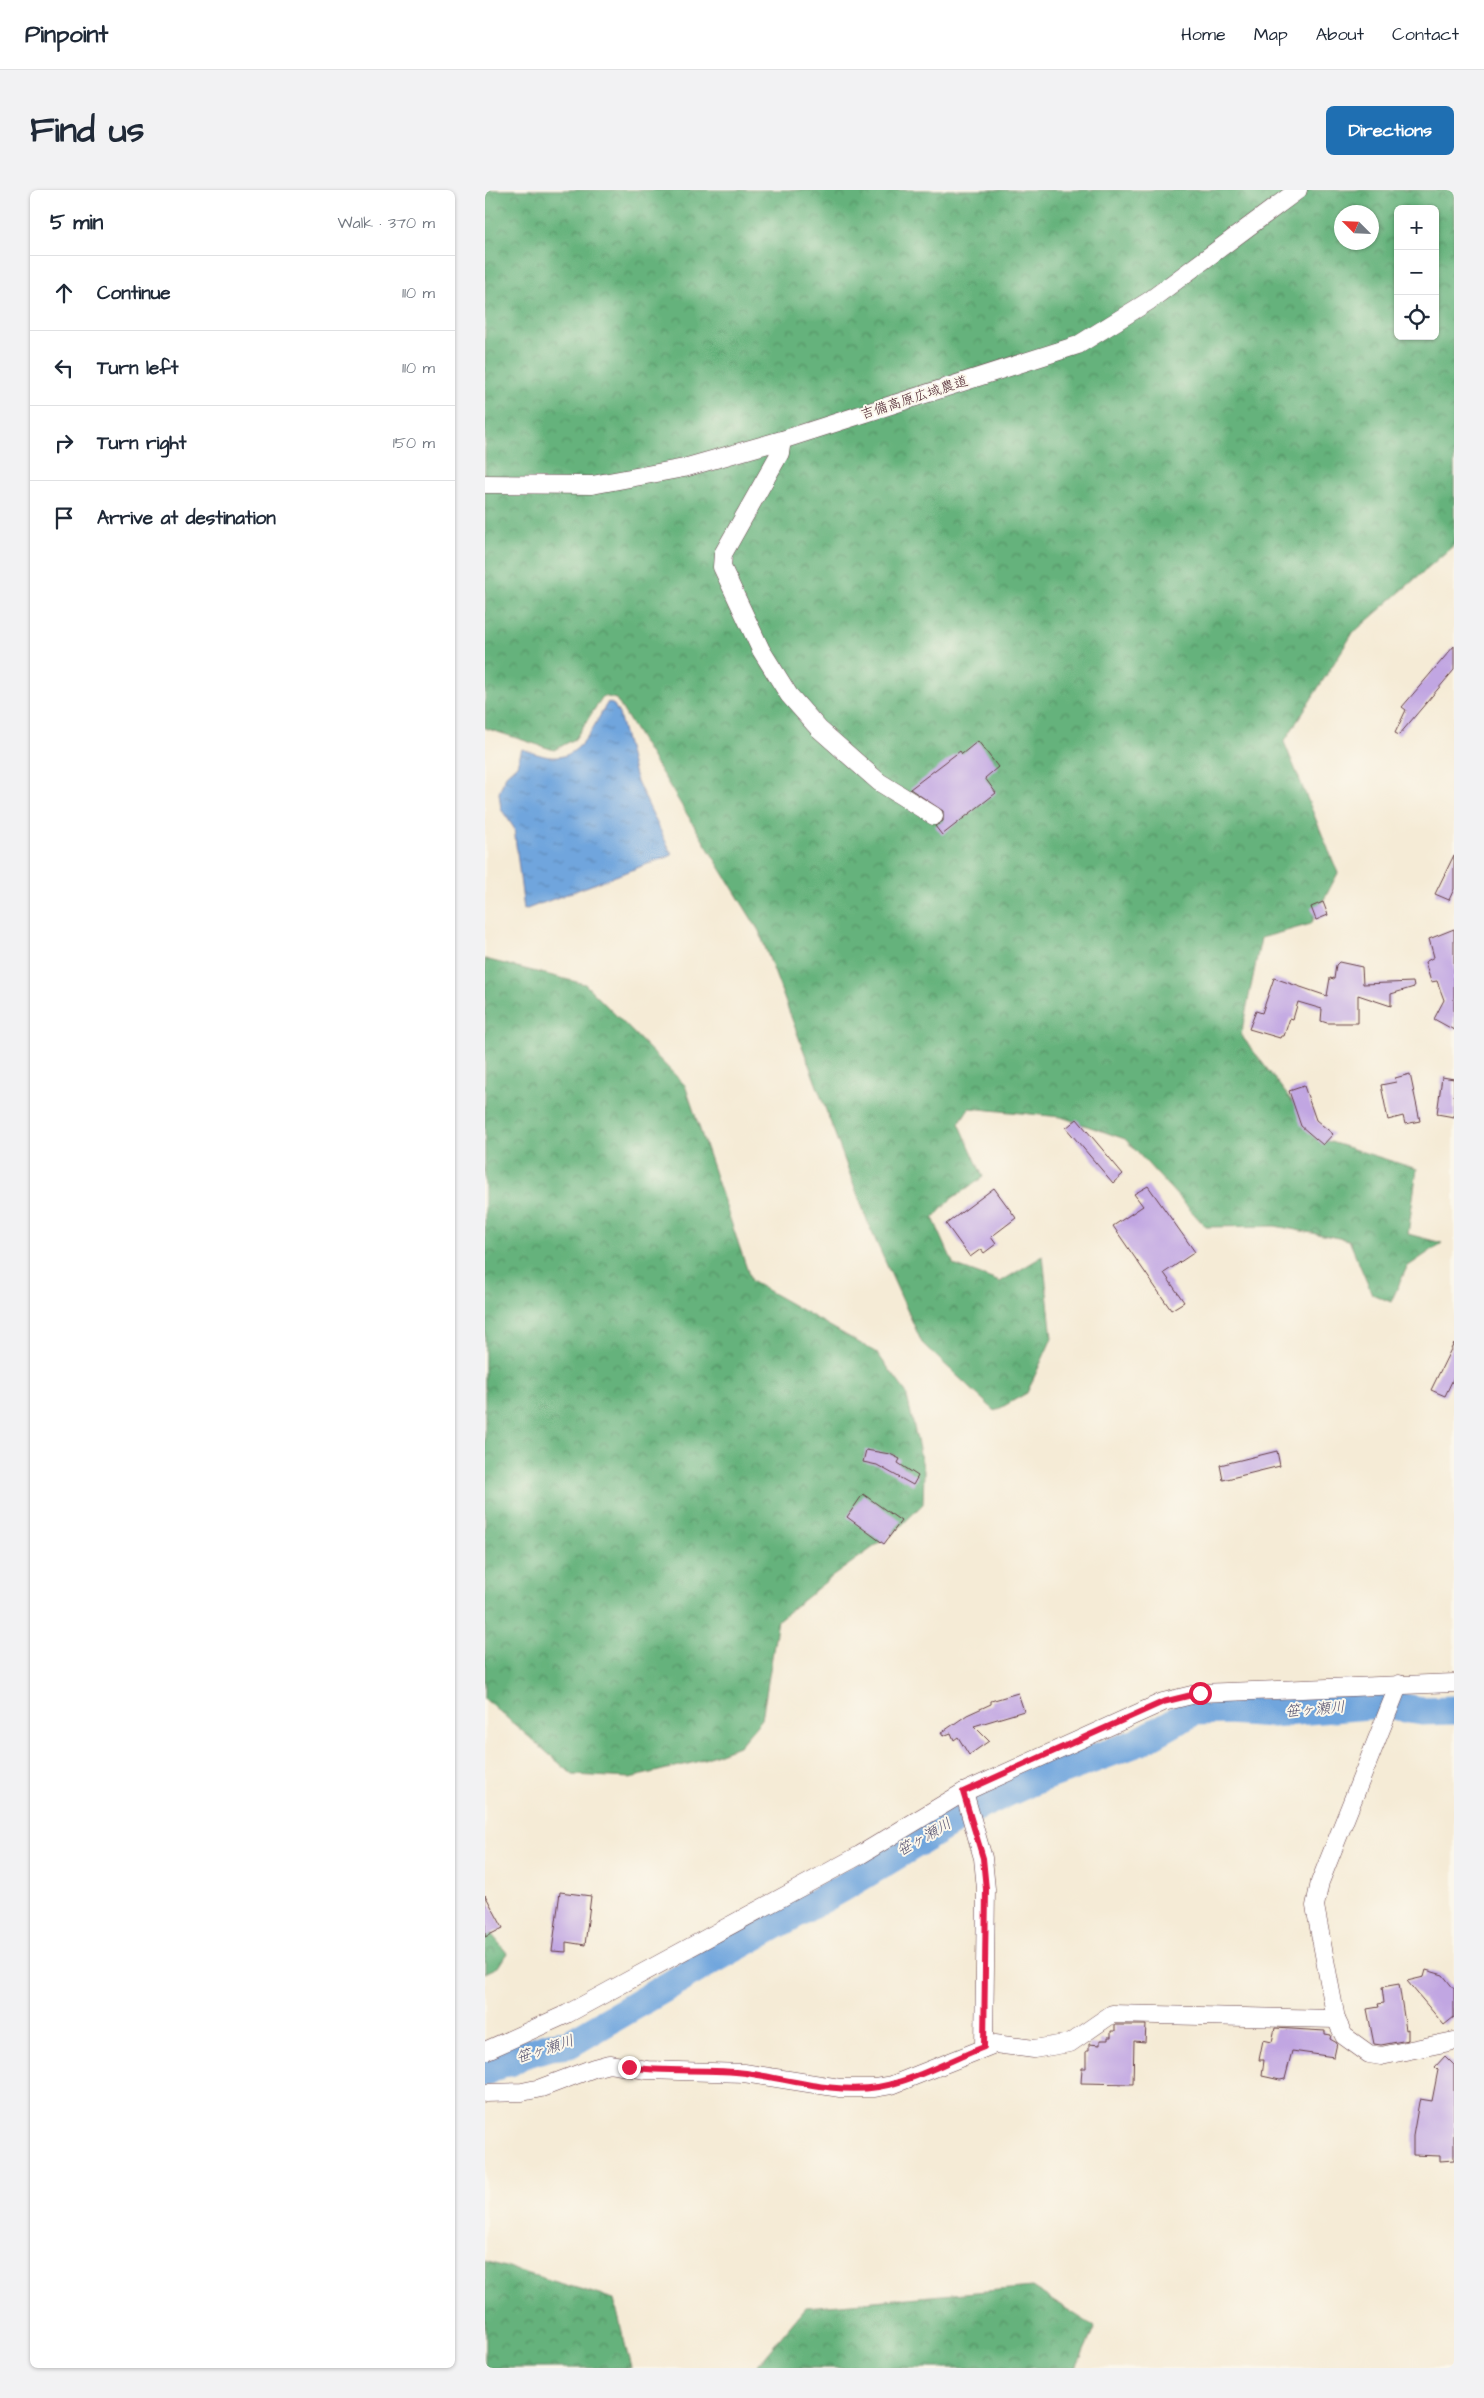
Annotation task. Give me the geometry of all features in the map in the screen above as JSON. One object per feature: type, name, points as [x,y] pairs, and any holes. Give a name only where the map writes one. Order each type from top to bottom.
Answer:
[{"type":"street","name":"吉備高原広域農道","points":[[485,484],[592,484],[684,468],[781,440],[1078,345],[1149,301],[1298,190]]},
{"type":"street","points":[[781,440],[781,454],[723,554],[722,567],[761,650],[789,696],[819,729],[879,782],[934,816]]},
{"type":"street","points":[[485,2051],[584,2005],[965,1797],[1163,1702],[1200,1693],[1397,1690],[1454,1683]]},
{"type":"street","points":[[1397,1690],[1320,1882],[1315,1906],[1335,2018],[1344,2036],[1369,2054],[1381,2056],[1454,2041]]},
{"type":"street","points":[[965,1797],[983,1858],[986,1889],[984,2047]]},
{"type":"street","points":[[485,2093],[522,2092],[541,2088],[593,2068],[609,2064],[647,2070],[744,2073],[840,2088],[875,2088],[892,2084],[995,2044],[1034,2049],[1070,2042],[1112,2014],[1335,2018]]},
{"type":"green space","points":[[485,190],[1454,190],[1454,545],[1353,633],[1284,742],[1338,873],[1311,924],[1261,938],[1241,1035],[1321,1139],[1417,1169],[1408,1234],[1442,1243],[1407,1267],[1391,1302],[1372,1294],[1349,1240],[1275,1226],[1206,1227],[1125,1139],[1061,1117],[969,1108],[959,1123],[983,1177],[951,1199],[933,1218],[954,1265],[1000,1282],[1043,1256],[1052,1338],[1027,1393],[995,1411],[922,1343],[870,1228],[759,931],[616,699],[603,696],[575,739],[554,750],[485,728]]},
{"type":"green space","points":[[485,959],[585,984],[685,1085],[751,1281],[877,1353],[906,1392],[924,1471],[923,1504],[896,1531],[833,1576],[778,1620],[762,1719],[739,1746],[696,1762],[630,1778],[573,1775],[485,1699]]},
{"type":"green space","points":[[485,1926],[507,1953],[498,1967],[485,1973]]},
{"type":"green space","points":[[485,2261],[614,2299],[631,2368],[485,2368]]},
{"type":"green space","points":[[1032,2287],[1095,2327],[1076,2368],[755,2368],[806,2307]]},
{"type":"water","points":[[608,702],[614,705],[619,714],[636,779],[672,855],[524,910],[514,828],[501,809],[499,793],[506,775],[517,765],[522,749],[549,757],[563,756],[572,752],[587,738]]},
{"type":"building","points":[[1454,646],[1454,670],[1399,735],[1395,733],[1406,710],[1402,707]]},
{"type":"building","points":[[978,741],[998,767],[985,778],[996,793],[942,835],[935,826],[943,821],[943,811],[910,789],[960,751],[962,754]]},
{"type":"building","points":[[1454,855],[1454,889],[1449,900],[1435,894]]},
{"type":"building","points":[[1323,902],[1328,915],[1316,920],[1311,907]]},
{"type":"building","points":[[1454,929],[1454,1030],[1434,1019],[1444,1000],[1437,981],[1431,982],[1425,962],[1434,957],[1429,939]]},
{"type":"building","points":[[1339,962],[1362,967],[1363,984],[1413,982],[1414,987],[1391,994],[1391,1006],[1358,995],[1358,1023],[1327,1023],[1321,1021],[1322,1009],[1298,1002],[1293,1019],[1290,1018],[1284,1036],[1280,1038],[1249,1029],[1256,1011],[1262,1013],[1274,978],[1327,996],[1330,978],[1334,979],[1336,965]]},
{"type":"building","points":[[1410,1074],[1420,1121],[1405,1124],[1403,1116],[1388,1120],[1381,1085],[1396,1082],[1395,1078]]},
{"type":"building","points":[[1442,1077],[1454,1079],[1454,1117],[1437,1114]]},
{"type":"building","points":[[1304,1086],[1316,1120],[1333,1134],[1323,1145],[1301,1126],[1289,1091]]},
{"type":"building","points":[[1077,1119],[1123,1174],[1113,1183],[1066,1128]]},
{"type":"building","points":[[1148,1186],[1195,1252],[1164,1273],[1184,1302],[1171,1310],[1113,1226],[1143,1206],[1134,1194]]},
{"type":"building","points":[[994,1188],[1016,1218],[991,1237],[996,1244],[984,1253],[981,1249],[970,1257],[946,1224]]},
{"type":"building","points":[[1454,1343],[1454,1377],[1445,1396],[1431,1390]]},
{"type":"building","points":[[866,1450],[890,1454],[900,1459],[898,1463],[918,1476],[913,1485],[877,1465],[863,1462]]},
{"type":"building","points":[[1277,1451],[1280,1466],[1223,1480],[1220,1465]]},
{"type":"building","points":[[863,1494],[901,1521],[884,1544],[847,1517]]},
{"type":"building","points":[[1018,1693],[1024,1711],[974,1726],[989,1741],[969,1755],[958,1737],[954,1740],[951,1733],[943,1736],[941,1733],[967,1715],[991,1704],[991,1701]]},
{"type":"building","points":[[560,1892],[591,1896],[585,1945],[566,1942],[566,1952],[552,1951]]},
{"type":"building","points":[[485,1895],[503,1928],[485,1937]]},
{"type":"building","points":[[1426,1970],[1443,1975],[1454,1989],[1454,2017],[1444,2025],[1407,1981],[1424,1977]]},
{"type":"building","points":[[1399,1984],[1406,2030],[1408,2029],[1408,2040],[1381,2045],[1374,2044],[1367,2009],[1379,2007],[1378,2004],[1384,2003],[1382,1987]]},
{"type":"building","points":[[1115,2025],[1146,2025],[1145,2042],[1134,2041],[1133,2084],[1081,2083],[1082,2068],[1086,2068],[1086,2051],[1089,2051],[1089,2044],[1100,2045],[1100,2040],[1108,2040],[1108,2037],[1111,2037],[1111,2031],[1115,2031]]},
{"type":"building","points":[[1275,2028],[1325,2031],[1325,2034],[1331,2035],[1330,2039],[1337,2043],[1334,2057],[1292,2051],[1285,2079],[1280,2080],[1262,2076],[1264,2060],[1259,2060],[1263,2040],[1272,2042]]},
{"type":"building","points":[[1445,2056],[1454,2065],[1454,2160],[1440,2161],[1440,2156],[1413,2155],[1413,2136],[1420,2099],[1432,2101],[1438,2070],[1435,2067]]},
{"type":"waterway","name":"笹ヶ瀬川","points":[[485,2072],[501,2063],[510,2062],[521,2055],[550,2046],[569,2044],[709,1962],[842,1888],[978,1806],[1028,1783],[1139,1742],[1194,1711],[1227,1710],[1272,1713],[1381,1704],[1422,1711],[1454,1710]]},
{"type":"route","points":[[629,2067],[647,2070],[744,2073],[840,2088],[875,2088],[892,2084],[984,2047],[986,1889],[983,1858],[963,1792],[1121,1723],[1163,1702],[1200,1693]]}]
